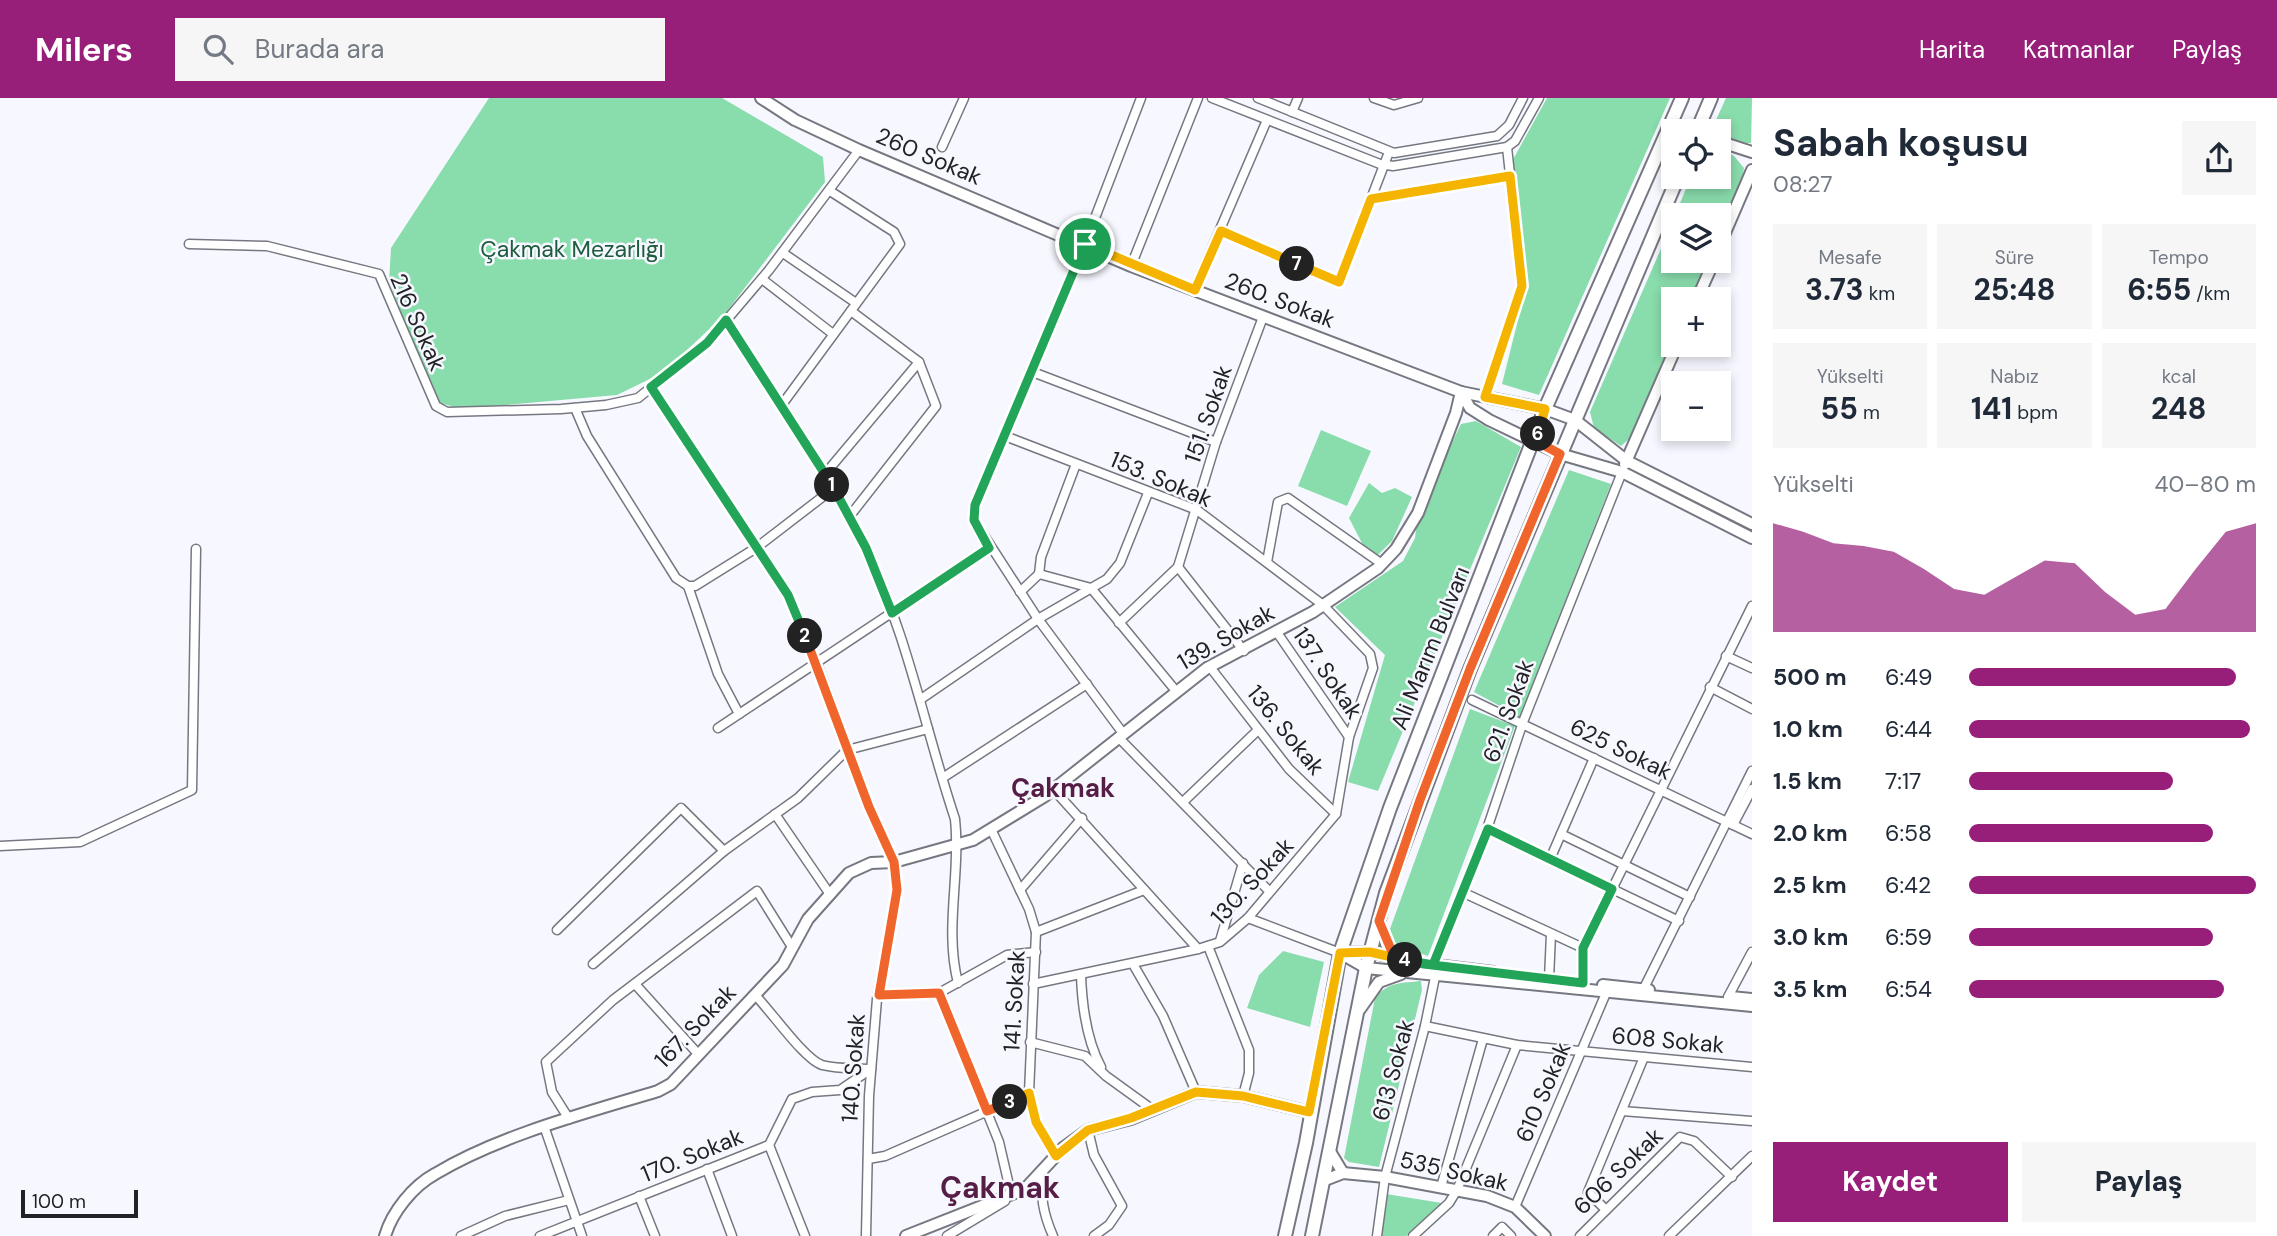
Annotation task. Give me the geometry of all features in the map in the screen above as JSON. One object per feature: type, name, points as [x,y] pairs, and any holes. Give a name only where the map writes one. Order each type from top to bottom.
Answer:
[{"type":"main road","name":"Ali Marım Bulvarı","points":[[1285,1236],[1306,1143],[1309,1112],[1340,953],[1421,726],[1536,441],[1545,409],[1682,98]]},
{"type":"main road","points":[[1702,119],[1711,98]]},
{"type":"main road","name":"Ali Marım Bulvarı","points":[[1312,1236],[1331,1153],[1366,968],[1379,921],[1452,717],[1673,189]]},
{"type":"street","name":"260 Sokak","points":[[761,98],[795,120],[859,150],[1085,244]]},
{"type":"street","points":[[942,147],[964,98]]},
{"type":"street","points":[[1141,98],[1085,244],[975,505],[974,520],[989,548],[1087,684],[1120,735],[1269,891]]},
{"type":"street","points":[[1131,266],[1198,98]]},
{"type":"street","points":[[1212,98],[1385,165],[1401,166],[1507,147],[1515,141],[1539,98]]},
{"type":"street","points":[[1258,98],[1389,152],[1403,153],[1497,136],[1509,125],[1523,98]]},
{"type":"street","points":[[1292,112],[1298,98]]},
{"type":"street","points":[[1374,98],[1394,104],[1418,98]]},
{"type":"street","points":[[1195,290],[1267,120]]},
{"type":"street","points":[[1731,145],[1752,152]]},
{"type":"street","points":[[1485,397],[1522,286],[1507,147]]},
{"type":"street","points":[[834,488],[756,548],[695,586],[688,586],[676,578],[587,436],[575,408],[638,398],[707,343],[783,253],[859,150]]},
{"type":"street","points":[[1221,231],[1339,282],[1389,152]]},
{"type":"street","points":[[1731,219],[1752,170]]},
{"type":"street","points":[[1371,199],[1510,176]]},
{"type":"street","points":[[781,406],[900,244],[894,232],[830,191]]},
{"type":"street","name":"216 Sokak","points":[[189,244],[267,246],[379,274],[436,405],[447,412],[575,408]]},
{"type":"street","name":"260. Sokak","points":[[1085,244],[1131,266],[1461,392],[1545,409],[1575,420],[1627,461],[1752,524]]},
{"type":"street","points":[[783,253],[854,307],[919,362],[936,405],[849,517]]},
{"type":"street","points":[[762,279],[833,334]]},
{"type":"street","name":"151. Sokak","points":[[1119,623],[1178,567],[1216,442],[1263,317]]},
{"type":"street","points":[[726,320],[834,488],[866,548],[892,613],[921,699],[955,819],[958,845],[951,939],[958,983]]},
{"type":"street","points":[[1622,472],[1672,357]]},
{"type":"street","points":[[825,474],[919,362]]},
{"type":"street","points":[[1030,371],[1216,442]]},
{"type":"street","name":"140. Sokak","points":[[651,387],[788,595],[817,664],[847,750],[894,862],[897,890],[879,995],[871,1069],[866,1236]]},
{"type":"street","points":[[1461,392],[1471,408],[1480,414],[1560,454],[1622,472],[1752,538]]},
{"type":"street","name":"139. Sokak","points":[[894,862],[958,845],[991,829],[1054,790],[1120,735],[1210,667],[1323,606],[1382,564],[1396,549],[1418,513],[1461,392]]},
{"type":"street","name":"153. Sokak","points":[[1004,436],[1197,510],[1323,606],[1363,645],[1370,654],[1373,668],[1349,737]]},
{"type":"street","points":[[1020,592],[1040,575],[1041,556],[1076,464]]},
{"type":"street","name":"621. Sokak","points":[[1434,968],[1488,829],[1523,722],[1622,472]]},
{"type":"street","points":[[921,699],[1038,619],[1107,579],[1120,563],[1148,493]]},
{"type":"street","points":[[1267,562],[1278,502],[1288,498],[1382,564]]},
{"type":"street","points":[[718,728],[989,548]]},
{"type":"street","points":[[0,846],[80,842],[192,790],[196,549]]},
{"type":"street","points":[[1178,567],[1244,651]]},
{"type":"street","points":[[1040,575],[1091,587],[1176,691]]},
{"type":"street","points":[[688,586],[718,674],[739,714]]},
{"type":"street","points":[[1583,983],[1583,948],[1752,606]]},
{"type":"street","name":"137. Sokak","points":[[1276,631],[1349,737]]},
{"type":"street","points":[[1727,656],[1752,668]]},
{"type":"street","name":"136. Sokak","points":[[1210,667],[1289,769],[1336,814]]},
{"type":"street","points":[[944,777],[1087,684]]},
{"type":"street","points":[[1710,687],[1752,709]]},
{"type":"street","name":"625 Sokak","points":[[1472,699],[1752,834]]},
{"type":"street","points":[[593,964],[724,851],[797,798],[847,750],[928,729]]},
{"type":"street","points":[[1183,802],[1258,730]]},
{"type":"street","points":[[1336,814],[1349,737]]},
{"type":"street","points":[[1551,858],[1594,758]]},
{"type":"street","points":[[1643,990],[1729,823],[1752,771]]},
{"type":"street","points":[[1729,823],[1752,789]]},
{"type":"street","points":[[1054,790],[1144,890],[1203,948],[1249,1050],[1249,1073],[1243,1096]]},
{"type":"street","points":[[557,930],[681,808],[724,851]]},
{"type":"street","points":[[775,814],[828,893]]},
{"type":"street","name":"130. Sokak","points":[[1033,984],[1133,964],[1220,942],[1248,918],[1336,814]]},
{"type":"street","points":[[1020,890],[1082,818]]},
{"type":"street","name":"141. Sokak","points":[[991,829],[1020,890],[1036,932],[1029,1093],[1036,1122],[1056,1156]]},
{"type":"street","points":[[1488,829],[1679,921]]},
{"type":"street","points":[[1561,835],[1690,897]]},
{"type":"street","name":"167. Sokak","points":[[385,1236],[411,1193],[434,1174],[544,1126],[658,1091],[671,1084],[783,965],[808,919],[828,893],[849,873],[871,863],[894,862]]},
{"type":"street","points":[[1220,942],[1243,863]]},
{"type":"street","points":[[1036,932],[1144,890]]},
{"type":"street","points":[[569,1119],[552,1091],[545,1062],[612,1000],[757,891],[792,947]]},
{"type":"street","points":[[1462,892],[1583,948]]},
{"type":"street","points":[[1248,918],[1340,953],[1366,968],[1413,966],[1752,999]]},
{"type":"street","points":[[1379,921],[1392,952],[1413,966]]},
{"type":"street","points":[[1549,979],[1551,934]]},
{"type":"street","points":[[879,995],[939,993],[1007,955],[1036,951]]},
{"type":"street","points":[[1340,953],[1370,952],[1413,966]]},
{"type":"street","points":[[1728,997],[1752,952]]},
{"type":"street","points":[[1133,964],[1163,1016],[1196,1092]]},
{"type":"street","points":[[1360,1009],[1379,982],[1413,966]]},
{"type":"street","points":[[1434,968],[1606,993],[1752,1006]]},
{"type":"street","name":"613 Sokak","points":[[1377,1236],[1385,1177],[1425,1026],[1434,968]]},
{"type":"street","points":[[1081,975],[1082,995],[1094,1054],[1106,1076]]},
{"type":"street","points":[[635,984],[699,1055]]},
{"type":"street","points":[[939,993],[999,1142],[1011,1194]]},
{"type":"street","name":"610 Sokak","points":[[1514,1207],[1606,993]]},
{"type":"street","points":[[755,995],[774,1013],[803,1051],[819,1064],[871,1069]]},
{"type":"street","name":"608 Sokak","points":[[1425,1026],[1517,1045],[1752,1067]]},
{"type":"street","points":[[1441,1187],[1483,1039]]},
{"type":"street","points":[[1030,1042],[1085,1056],[1106,1076],[1153,1110]]},
{"type":"street","points":[[1413,1236],[1449,1203],[1457,1190],[1517,1045]]},
{"type":"street","points":[[1605,1210],[1588,1192],[1644,1058]]},
{"type":"street","name":"170. Sokak","points":[[540,1236],[769,1145],[792,1099],[812,1092],[840,1090],[871,1069]]},
{"type":"street","points":[[947,1236],[1025,1189],[1056,1156],[1088,1130],[1153,1110],[1196,1092],[1243,1096],[1309,1112]]},
{"type":"street","points":[[868,1159],[884,1156],[1029,1093]]},
{"type":"street","points":[[1622,1111],[1752,1121]]},
{"type":"street","points":[[544,1126],[582,1236]]},
{"type":"street","points":[[1088,1130],[1094,1155],[1122,1206],[1109,1225],[1094,1236]]},
{"type":"street","name":"606 Sokak","points":[[1580,1236],[1674,1140],[1685,1137],[1700,1145],[1732,1177]]},
{"type":"street","points":[[769,1145],[805,1236]]},
{"type":"street","points":[[1325,1180],[1343,1173],[1331,1153]]},
{"type":"street","points":[[1670,1236],[1751,1160]]},
{"type":"street","points":[[707,1169],[732,1236]]},
{"type":"street","points":[[1042,1171],[1040,1194],[1044,1216],[1053,1236]]},
{"type":"street","name":"535 Sokak","points":[[1343,1173],[1385,1177],[1487,1196],[1514,1207],[1545,1236]]},
{"type":"street","points":[[906,1236],[1025,1189]]},
{"type":"street","points":[[639,1196],[654,1236]]},
{"type":"street","points":[[461,1236],[505,1216],[569,1200]]},
{"type":"street","points":[[1493,1236],[1502,1227],[1511,1236]]},
{"type":"green space","name":"Çakmak Mezarlığı","points":[[489,98],[722,98],[823,157],[825,182],[725,314],[664,372],[617,395],[460,409],[438,402],[389,283],[391,248]]},
{"type":"green space","points":[[1547,98],[1670,98],[1539,395],[1502,384],[1525,292],[1511,163]]},
{"type":"green space","points":[[1726,98],[1752,98],[1751,143],[1731,140],[1731,119],[1716,119]]},
{"type":"green space","points":[[1731,154],[1744,168],[1731,205],[1731,203],[1680,203],[1686,189],[1731,189]]},
{"type":"green space","points":[[1661,249],[1661,273],[1702,273],[1695,287],[1661,287],[1661,357],[1665,357],[1629,439],[1621,446],[1594,428],[1590,412]]},
{"type":"green space","points":[[1476,421],[1521,447],[1378,791],[1348,782],[1385,655],[1335,607],[1403,561],[1415,538],[1418,513],[1461,424]]},
{"type":"green space","points":[[1321,430],[1371,451],[1347,506],[1298,486]]},
{"type":"green space","points":[[1569,470],[1611,484],[1520,717],[1474,692]]},
{"type":"green space","points":[[1369,483],[1382,493],[1395,488],[1412,497],[1392,541],[1376,557],[1364,547],[1349,518]]},
{"type":"green space","points":[[1470,709],[1515,726],[1428,956],[1394,944],[1390,929]]},
{"type":"green space","points":[[1283,951],[1324,962],[1310,1027],[1247,1008],[1259,975]]},
{"type":"green space","points":[[1421,981],[1422,990],[1379,1167],[1349,1162],[1344,1158],[1375,998],[1390,986]]},
{"type":"green space","points":[[1386,1194],[1442,1203],[1406,1236],[1379,1236]]},
{"type":"district","name":"Çakmak","points":[[1063,788]]},
{"type":"district","name":"Çakmak","points":[[1000,1187]]},
{"type":"route","points":[[1085,244],[975,505],[974,520],[989,548],[892,613],[866,548],[834,488],[726,320],[707,343],[651,387],[788,595],[817,664],[869,807],[894,862],[897,890],[879,995],[939,993],[987,1111],[1029,1093],[1036,1122],[1056,1156],[1088,1130],[1131,1118],[1196,1092],[1243,1096],[1309,1112],[1340,953],[1370,952],[1411,962],[1433,965],[1488,829],[1612,889],[1583,948],[1583,983],[1424,964],[1411,962],[1392,952],[1386,944],[1379,921],[1386,893],[1470,669],[1560,454],[1536,441],[1545,409],[1485,397],[1522,286],[1510,176],[1371,199],[1339,282],[1221,231],[1195,290],[1131,266],[1085,244]]}]
